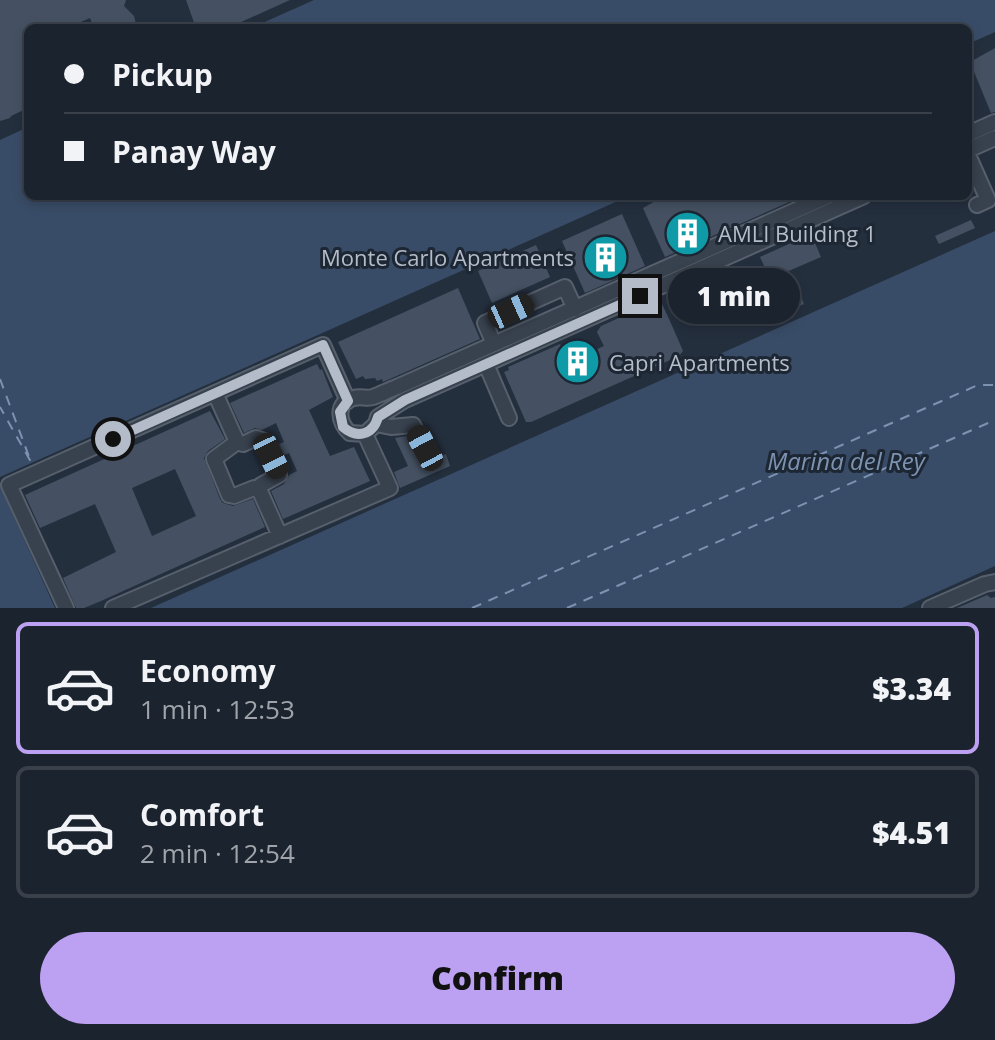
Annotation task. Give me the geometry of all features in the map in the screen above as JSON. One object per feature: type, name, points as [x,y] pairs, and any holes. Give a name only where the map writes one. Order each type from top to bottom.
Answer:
[{"type":"street","points":[[972,132],[995,122]]},
{"type":"street","points":[[972,150],[995,138]]},
{"type":"street","points":[[972,162],[988,200],[977,205]]},
{"type":"street","points":[[425,448],[413,425],[370,429],[357,435],[343,427],[340,412],[348,401],[369,398],[819,200]]},
{"type":"street","points":[[370,429],[378,417],[405,400],[855,200]]},
{"type":"street","points":[[494,344],[485,323],[565,287],[575,309]]},
{"type":"street","points":[[66,608],[9,485],[323,345],[348,401]]},
{"type":"street","points":[[486,364],[509,418]]},
{"type":"street","points":[[215,393],[237,442],[243,444],[256,438],[264,441],[278,471],[279,475],[261,485],[259,490]]},
{"type":"street","points":[[113,608],[390,488],[370,429]]},
{"type":"street","points":[[237,442],[214,459],[229,495],[254,488],[259,490],[280,536]]},
{"type":"street","points":[[930,608],[995,582]]},
{"type":"water","points":[[314,0],[995,0],[995,32],[972,42],[972,24],[260,24]]},
{"type":"water","points":[[24,129],[24,200],[620,200],[0,477],[0,140]]},
{"type":"water","name":"Marina del Rey","points":[[995,231],[995,566],[902,608],[151,608]]},
{"type":"water","points":[[0,485],[6,499],[55,608],[0,608]]},
{"type":"building","points":[[0,0],[126,0],[124,6],[134,16],[136,24],[92,24],[90,18],[76,24],[24,24],[24,110],[0,121]]},
{"type":"building","points":[[186,0],[290,0],[237,24],[195,24]]},
{"type":"building","points":[[995,48],[995,112],[991,113],[972,61]]},
{"type":"building","name":"AMLI Building 1","points":[[657,200],[794,200],[665,257],[643,208]]},
{"type":"building","name":"Monte Carlo Apartments","points":[[622,214],[645,266],[585,293],[562,241]]},
{"type":"building","points":[[971,220],[975,228],[939,244],[935,236]]},
{"type":"building","points":[[811,234],[821,257],[770,279],[760,257]]},
{"type":"building","points":[[536,245],[550,277],[492,303],[478,271]]},
{"type":"building","points":[[458,288],[480,339],[383,382],[382,379],[377,381],[363,376],[356,379],[338,342]]},
{"type":"building","points":[[801,296],[804,304],[768,320],[764,312]]},
{"type":"building","name":"Capri Apartments","points":[[654,302],[661,302],[670,321],[683,351],[679,356],[526,422],[504,372],[509,370],[508,367],[560,344],[568,345],[575,359],[604,346],[597,332],[601,326]]},
{"type":"building","points":[[317,364],[333,397],[309,410],[330,456],[354,447],[370,481],[283,519],[271,491],[297,471],[289,453],[284,455],[279,444],[284,442],[276,423],[262,430],[255,428],[244,433],[230,403]]},
{"type":"building","points":[[210,411],[225,439],[208,451],[204,458],[220,499],[233,506],[253,499],[265,527],[101,601],[76,608],[63,578],[116,552],[95,504],[40,528],[25,495]],"holes":[[[175,469],[196,516],[152,536],[132,488]]]},
{"type":"building","points":[[407,436],[426,461],[446,454],[450,466],[400,488],[394,472],[408,466],[395,438]]},
{"type":"building","points":[[987,595],[995,597],[995,608],[957,608]]},
{"type":"ferry route","points":[[0,379],[31,462],[0,407]]},
{"type":"ferry route","points":[[472,608],[978,385],[995,385]]},
{"type":"ferry route","points":[[567,608],[995,420]]},
{"type":"place","name":"AMLI Building 1","points":[[687,233]]},
{"type":"place","name":"Monte Carlo Apartments","points":[[605,257]]},
{"type":"place","name":"Capri Apartments","points":[[578,362]]},
{"type":"route","points":[[113,439],[323,345],[348,401],[340,412],[340,421],[350,433],[365,434],[371,431],[378,417],[405,400],[640,296]]}]
